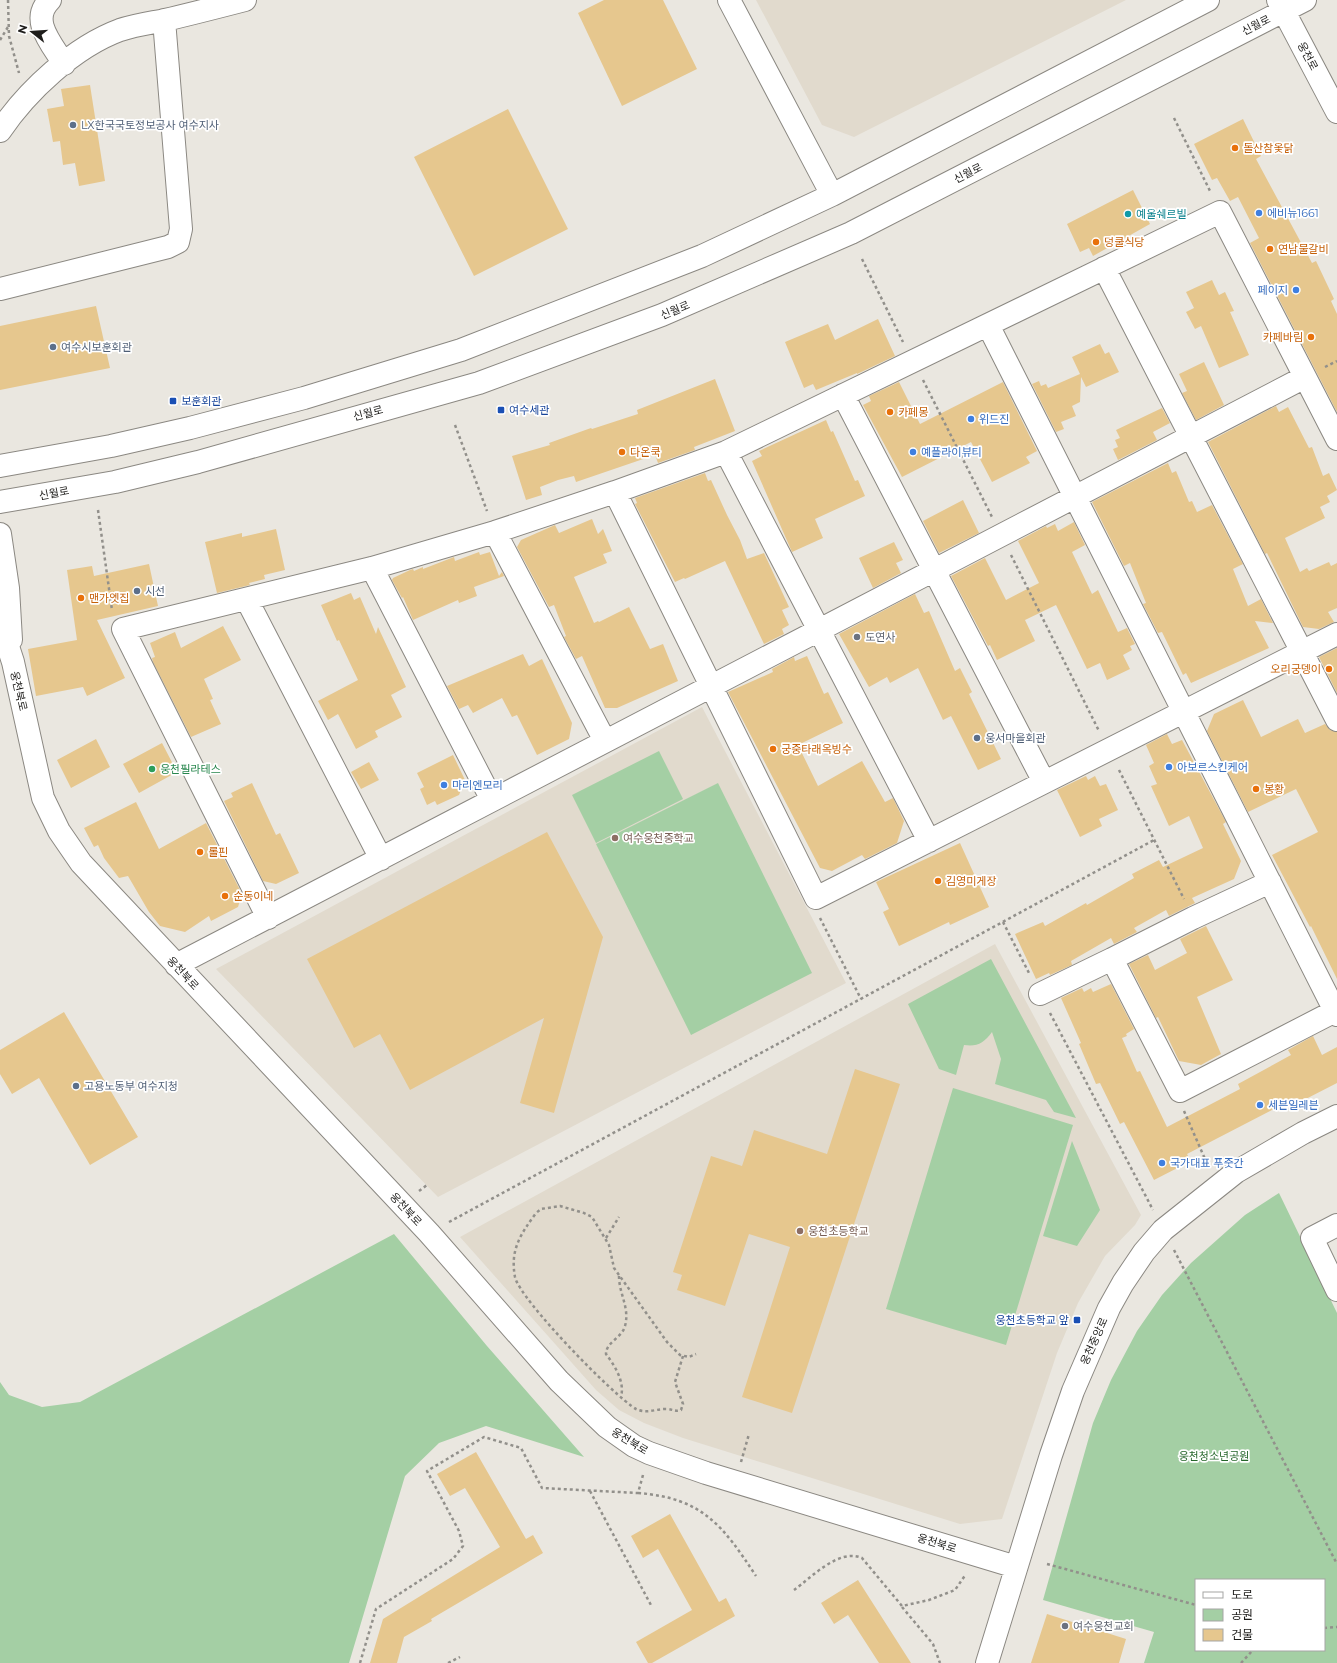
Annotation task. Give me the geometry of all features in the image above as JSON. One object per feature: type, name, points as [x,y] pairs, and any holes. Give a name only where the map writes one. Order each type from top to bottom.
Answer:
[{"type":"street","points":[[50,0],[43,8],[41,14],[42,27],[64,64]]},
{"type":"street","points":[[0,131],[25,99],[64,64],[110,34],[134,26],[245,0]]},
{"type":"street","points":[[729,0],[832,195]]},
{"type":"street","points":[[0,466],[111,446],[190,428],[304,398],[461,350],[702,256],[832,195],[1208,0]]},
{"type":"street","name":"신월로","points":[[0,502],[115,482],[198,462],[479,383],[662,315],[851,233],[1281,5],[1305,0]]},
{"type":"street","name":"웅천로","points":[[1281,5],[1337,112]]},
{"type":"street","points":[[0,289],[168,247],[178,242],[181,229],[164,20]]},
{"type":"street","points":[[268,918],[123,629],[247,600],[372,568],[495,532],[615,492],[726,452],[1220,212],[1337,439]]},
{"type":"street","points":[[1104,268],[1337,720]]},
{"type":"street","points":[[988,324],[1336,1012],[1180,1091],[1112,959]]},
{"type":"street","points":[[176,965],[1305,377]]},
{"type":"street","points":[[843,395],[1044,782]]},
{"type":"street","points":[[726,452],[929,841]]},
{"type":"street","points":[[615,492],[816,898],[1337,634]]},
{"type":"street","points":[[495,532],[605,742]]},
{"type":"street","points":[[0,534],[8,588],[13,662]]},
{"type":"street","points":[[372,568],[492,800]]},
{"type":"street","points":[[247,600],[381,858]]},
{"type":"street","name":"웅천북로","points":[[0,622],[13,662],[43,798],[53,820],[66,842],[94,878],[429,1233],[577,1399],[621,1437],[654,1454],[706,1473],[1016,1567]]},
{"type":"street","points":[[1040,994],[1193,918],[1270,882]]},
{"type":"street","name":"웅천중앙로","points":[[987,1663],[1016,1567],[1073,1391],[1089,1351],[1109,1308],[1144,1252],[1163,1230],[1236,1172],[1303,1133],[1337,1116]]},
{"type":"street","points":[[1337,1225],[1312,1238],[1337,1290]]},
{"type":"path","points":[[8,0],[9,36],[25,99]]},
{"type":"path","points":[[0,40],[9,26]]},
{"type":"path","points":[[1174,118],[1220,212]]},
{"type":"path","points":[[862,259],[913,361]]},
{"type":"path","points":[[455,425],[495,532]]},
{"type":"path","points":[[98,510],[110,605],[113,614],[123,629]]},
{"type":"path","points":[[1108,750],[1193,918]]},
{"type":"path","points":[[429,1233],[1154,840]]},
{"type":"path","points":[[816,898],[818,915],[861,999]]},
{"type":"path","points":[[1180,1091],[1184,1111],[1205,1159]]},
{"type":"path","points":[[683,1356],[675,1382],[684,1404],[681,1410],[677,1411],[665,1409],[645,1412],[636,1409],[597,1376],[533,1307],[518,1287],[515,1277],[515,1248],[529,1222],[541,1209],[560,1206],[592,1217],[606,1238],[614,1268],[667,1342],[683,1356],[689,1357],[696,1354]]},
{"type":"path","points":[[606,1238],[619,1217]]},
{"type":"path","points":[[619,1275],[619,1283],[627,1308],[627,1318],[622,1334],[609,1346],[606,1354],[621,1381],[623,1390],[621,1397]]},
{"type":"path","points":[[734,1461],[740,1463],[749,1434]]},
{"type":"path","points":[[360,1663],[376,1609],[453,1559],[463,1546],[459,1531],[427,1471],[484,1437],[521,1448],[542,1488],[657,1494],[674,1499],[704,1513],[730,1536],[756,1576]]},
{"type":"path","points":[[638,1493],[643,1475],[654,1454]]},
{"type":"path","points":[[590,1490],[652,1607]]},
{"type":"path","points":[[902,1606],[929,1600],[955,1590],[966,1574],[971,1553]]},
{"type":"path","points":[[794,1590],[836,1559],[852,1555],[862,1558],[933,1644],[940,1663]]},
{"type":"path","points":[[1047,1564],[1195,1606]]},
{"type":"path","points":[[1325,1628],[1337,1627]]},
{"type":"path","points":[[1240,1663],[1252,1651]]},
{"type":"path","points":[[448,1663],[460,1657]]},
{"type":"shaded area","points":[[756,0],[1126,0],[854,137],[822,125]]},
{"type":"shaded area","name":"여수웅천중학교","points":[[702,707],[846,983],[438,1197],[216,969]]},
{"type":"shaded area","name":"웅천초등학교","points":[[995,944],[1141,1215],[1135,1225],[1105,1256],[1078,1303],[1057,1353],[1002,1519],[960,1524],[683,1438],[644,1423],[619,1410],[596,1390],[460,1237]]},
{"type":"green space","points":[[659,751],[683,799],[596,843],[572,795]]},
{"type":"green space","points":[[718,783],[812,973],[691,1035],[596,844]]},
{"type":"green space","points":[[991,959],[1076,1118],[1054,1112],[1046,1100],[995,1084],[1001,1059],[992,1032],[986,1039],[976,1045],[964,1045],[956,1075],[939,1069],[908,1004]]},
{"type":"green space","points":[[953,1088],[1073,1125],[1006,1345],[886,1309]]},
{"type":"green space","points":[[1072,1141],[1100,1210],[1077,1246],[1043,1236]]},
{"type":"green space","name":"웅천청소년공원","points":[[1279,1193],[1337,1313],[1337,1663],[1144,1663],[1154,1632],[1043,1600],[1093,1423],[1111,1380],[1137,1331],[1162,1295],[1191,1263],[1245,1215]]},
{"type":"green space","points":[[394,1234],[487,1346],[584,1457],[486,1426],[439,1443],[405,1476],[349,1663],[0,1663],[0,1382],[9,1395],[42,1407],[80,1402]]},
{"type":"building","points":[[604,0],[663,0],[697,69],[622,106],[578,13]]},
{"type":"building","name":"LX한국국토정보공사 여수지사","points":[[90,85],[105,181],[79,186],[75,163],[63,165],[60,141],[53,142],[47,109],[64,106],[61,89]]},
{"type":"building","points":[[508,109],[568,229],[474,276],[414,157]]},
{"type":"building","points":[[1243,119],[1261,156],[1256,159],[1312,263],[1316,261],[1334,299],[1331,301],[1337,314],[1337,412],[1250,243],[1259,238],[1238,197],[1230,201],[1217,178],[1212,180],[1194,144]]},
{"type":"building","points":[[1133,190],[1150,224],[1093,256],[1089,248],[1080,252],[1067,224]]},
{"type":"building","points":[[1212,280],[1219,295],[1225,292],[1234,311],[1230,312],[1249,355],[1219,368],[1201,326],[1195,329],[1186,312],[1194,308],[1186,292]]},
{"type":"building","name":"여수시보훈회관","points":[[96,306],[110,368],[0,390],[0,326]]},
{"type":"building","points":[[878,319],[895,356],[857,374],[816,390],[813,384],[804,388],[785,342],[828,324],[835,340]]},
{"type":"building","points":[[1100,344],[1105,354],[1109,352],[1119,372],[1086,387],[1081,377],[1080,402],[1072,406],[1076,416],[1061,422],[1064,429],[1056,432],[1032,384],[1039,381],[1041,386],[1046,384],[1048,388],[1080,374],[1072,357]]},
{"type":"building","points":[[1204,362],[1224,405],[1196,420],[1182,393],[1187,391],[1179,374]]},
{"type":"building","points":[[715,379],[735,431],[694,447],[695,450],[658,463],[655,455],[576,482],[574,476],[558,480],[540,487],[542,495],[526,500],[512,456],[550,445],[549,443],[591,428],[592,429],[638,414],[637,410]]},
{"type":"building","points":[[899,382],[920,424],[1003,382],[1037,451],[1026,457],[1030,463],[992,482],[971,442],[902,477],[863,405],[871,401],[869,396]]},
{"type":"building","points":[[1276,406],[1279,412],[1288,407],[1309,448],[1312,447],[1323,476],[1329,473],[1337,490],[1327,496],[1330,502],[1320,507],[1325,518],[1285,538],[1300,572],[1307,568],[1309,571],[1329,562],[1331,566],[1337,563],[1337,608],[1328,612],[1334,622],[1319,629],[1303,627],[1267,553],[1265,554],[1208,442]]},
{"type":"building","points":[[1162,408],[1170,423],[1153,432],[1157,440],[1118,460],[1113,449],[1118,447],[1115,440],[1120,438],[1116,430]]},
{"type":"building","points":[[826,420],[831,432],[833,431],[855,481],[858,480],[865,496],[815,519],[823,538],[792,552],[752,461],[762,456],[759,451]]},
{"type":"building","points":[[1168,463],[1172,473],[1176,471],[1189,502],[1192,501],[1197,512],[1212,505],[1243,564],[1233,569],[1248,606],[1261,599],[1273,623],[1255,621],[1269,648],[1191,683],[1186,673],[1183,675],[1162,632],[1158,633],[1143,604],[1146,603],[1130,563],[1124,566],[1092,502]]},
{"type":"building","points":[[705,473],[708,481],[711,480],[740,540],[747,559],[764,553],[789,607],[782,610],[789,625],[782,629],[784,634],[764,644],[725,561],[675,582],[635,504],[637,503],[635,498]]},
{"type":"building","points":[[963,500],[979,533],[939,553],[923,521]]},
{"type":"building","points":[[592,519],[598,534],[603,529],[612,551],[603,554],[607,563],[574,577],[594,623],[629,607],[650,649],[663,644],[678,681],[617,708],[605,708],[582,656],[576,659],[564,637],[566,636],[554,605],[549,607],[517,547],[521,540],[555,525],[559,533]]},
{"type":"building","points":[[1074,522],[1085,545],[1072,552],[1092,594],[1098,590],[1118,632],[1127,628],[1135,644],[1130,646],[1132,650],[1123,655],[1130,669],[1107,680],[1100,663],[1087,669],[1056,605],[1025,620],[1035,641],[997,660],[951,576],[985,558],[1006,600],[1039,583],[1018,541],[1046,526],[1047,528],[1055,524],[1058,531]]},
{"type":"building","points":[[276,529],[285,570],[264,575],[265,579],[249,583],[250,585],[217,593],[205,542],[242,533],[242,537]]},
{"type":"building","points":[[894,542],[903,560],[896,563],[901,573],[873,588],[859,558]]},
{"type":"building","points":[[479,552],[480,555],[490,552],[499,576],[502,572],[504,576],[474,587],[477,596],[459,603],[458,600],[413,620],[403,597],[402,598],[392,580],[393,578],[413,569],[414,571],[423,567],[423,569],[454,557],[455,561]]},
{"type":"building","points":[[149,564],[158,606],[97,620],[125,678],[87,696],[83,687],[36,696],[28,649],[77,640],[67,570],[92,566],[94,576]]},
{"type":"building","points":[[351,593],[354,600],[360,597],[376,634],[378,627],[406,687],[391,695],[402,717],[375,731],[378,737],[356,749],[338,714],[328,720],[318,701],[358,680],[339,640],[337,641],[321,605]]},
{"type":"building","points":[[915,594],[924,613],[929,611],[955,671],[960,668],[972,692],[969,694],[1001,759],[978,770],[951,716],[943,720],[918,668],[890,683],[887,677],[869,687],[839,634]]},
{"type":"building","points":[[223,626],[241,660],[204,679],[213,699],[210,700],[221,724],[191,737],[153,662],[152,658],[155,657],[150,643],[175,632],[181,648]]},
{"type":"building","points":[[1337,648],[1337,693],[1319,657]]},
{"type":"building","points":[[523,654],[529,666],[542,659],[572,723],[569,739],[537,755],[517,715],[512,717],[502,698],[473,713],[468,705],[459,709],[447,686]]},
{"type":"building","points":[[807,656],[824,694],[828,692],[843,723],[798,745],[818,786],[862,761],[885,802],[893,798],[904,821],[897,843],[865,859],[862,855],[832,871],[820,868],[728,692],[773,672],[772,669],[794,657],[795,661]]},
{"type":"building","points":[[1243,700],[1261,737],[1298,719],[1305,733],[1325,724],[1330,730],[1337,732],[1337,979],[1311,926],[1310,927],[1272,855],[1318,832],[1296,789],[1248,812],[1207,731],[1214,714]]},
{"type":"building","points":[[1167,734],[1172,744],[1182,740],[1226,822],[1223,824],[1241,861],[1234,879],[1192,898],[1195,903],[1169,916],[1166,910],[1134,928],[1137,932],[1114,944],[1111,938],[1071,961],[1072,965],[1050,975],[1049,973],[1036,979],[1015,934],[1043,922],[1045,926],[1086,903],[1087,905],[1134,878],[1132,874],[1159,860],[1163,867],[1203,848],[1189,816],[1169,826],[1151,786],[1157,784],[1149,766],[1154,763],[1146,745]]},
{"type":"building","points":[[96,739],[110,767],[71,788],[57,760]]},
{"type":"building","points":[[162,743],[177,772],[139,793],[123,764]]},
{"type":"building","points":[[453,755],[465,780],[459,795],[437,805],[435,801],[427,805],[420,789],[424,787],[417,773]]},
{"type":"building","points":[[369,762],[379,780],[361,789],[351,772]]},
{"type":"building","points":[[1086,776],[1088,780],[1095,776],[1100,786],[1106,784],[1118,810],[1099,819],[1102,826],[1080,837],[1057,790]]},
{"type":"building","points":[[252,783],[276,835],[280,833],[299,873],[276,884],[263,881],[224,801],[233,797],[231,793]]},
{"type":"building","points":[[136,802],[159,849],[206,823],[242,894],[238,907],[211,921],[209,916],[185,932],[160,926],[149,912],[128,876],[119,878],[104,858],[98,845],[94,847],[84,828]]},
{"type":"building","points":[[547,832],[603,937],[554,1113],[520,1103],[544,1018],[410,1090],[380,1034],[354,1048],[307,959]]},
{"type":"building","points":[[960,843],[989,907],[950,925],[949,922],[899,946],[883,912],[889,909],[876,882]]},
{"type":"building","points":[[1206,926],[1233,980],[1197,997],[1221,1054],[1201,1065],[1179,1061],[1158,1017],[1156,1018],[1129,964],[1148,955],[1155,970],[1187,953],[1180,939]]},
{"type":"building","points":[[1111,984],[1134,1029],[1126,1034],[1127,1036],[1122,1038],[1137,1072],[1140,1071],[1167,1127],[1240,1089],[1238,1084],[1291,1055],[1288,1050],[1313,1036],[1322,1055],[1337,1047],[1337,1083],[1298,1103],[1295,1098],[1187,1154],[1191,1161],[1154,1180],[1124,1122],[1120,1124],[1100,1083],[1096,1084],[1079,1044],[1081,1043],[1061,998],[1082,988],[1084,992],[1091,988],[1093,992]]},
{"type":"building","name":"고용노동부 여수지청","points":[[64,1012],[138,1137],[90,1165],[39,1078],[12,1094],[0,1074],[0,1050]]},
{"type":"building","points":[[855,1069],[900,1084],[792,1413],[742,1397],[790,1247],[749,1234],[725,1306],[677,1290],[682,1275],[673,1272],[711,1156],[742,1166],[754,1130],[827,1154]]},
{"type":"building","points":[[476,1452],[526,1539],[533,1535],[543,1553],[431,1619],[432,1621],[404,1637],[397,1663],[370,1663],[383,1619],[500,1547],[465,1488],[450,1496],[437,1474]]},
{"type":"building","points":[[670,1514],[719,1602],[726,1598],[735,1616],[652,1663],[648,1663],[636,1642],[692,1610],[658,1549],[643,1558],[631,1536]]},
{"type":"building","points":[[858,1580],[911,1663],[879,1663],[848,1615],[834,1624],[821,1603]]},
{"type":"building","name":"여수웅천교회","points":[[1047,1614],[1126,1639],[1119,1663],[1031,1663]]},
{"type":"place","name":"LX한국국토정보공사 여수지사","points":[[73,125]]},
{"type":"place","name":"돌산참옻닭","points":[[1235,148]]},
{"type":"place","name":"에비뉴1661","points":[[1259,213]]},
{"type":"place","name":"예울쉐르빌","points":[[1128,214]]},
{"type":"place","name":"덩쿨식당","points":[[1096,242]]},
{"type":"place","name":"연남물갈비","points":[[1270,249]]},
{"type":"place","name":"페이지","points":[[1296,290]]},
{"type":"place","name":"카페바림","points":[[1311,337]]},
{"type":"place","name":"여수시보훈회관","points":[[53,347]]},
{"type":"place","name":"보훈회관","points":[[173,401]]},
{"type":"place","name":"여수세관","points":[[501,410]]},
{"type":"place","name":"카페몽","points":[[890,412]]},
{"type":"place","name":"위드진","points":[[971,419]]},
{"type":"place","name":"다온쿡","points":[[622,452]]},
{"type":"place","name":"예플라이뷰티","points":[[913,452]]},
{"type":"place","name":"시선","points":[[137,591]]},
{"type":"place","name":"맨가엣집","points":[[81,598]]},
{"type":"place","name":"도연사","points":[[857,637]]},
{"type":"place","name":"오리궁뎅이","points":[[1329,669]]},
{"type":"place","name":"웅서마을회관","points":[[977,738]]},
{"type":"place","name":"궁중타래옥빙수","points":[[773,749]]},
{"type":"place","name":"아보르스킨케어","points":[[1169,767]]},
{"type":"place","name":"웅천필라테스","points":[[152,769]]},
{"type":"place","name":"마리엔모리","points":[[444,785]]},
{"type":"place","name":"봉황","points":[[1256,789]]},
{"type":"place","name":"여수웅천중학교","points":[[615,838]]},
{"type":"place","name":"롤핀","points":[[200,852]]},
{"type":"place","name":"김영미게장","points":[[938,881]]},
{"type":"place","name":"순동이네","points":[[225,896]]},
{"type":"place","name":"고용노동부 여수지청","points":[[76,1086]]},
{"type":"place","name":"세븐일레븐","points":[[1260,1105]]},
{"type":"place","name":"국가대표 푸줏간","points":[[1162,1163]]},
{"type":"place","name":"웅천초등학교","points":[[800,1231]]},
{"type":"place","name":"웅천초등학교 앞","points":[[1077,1320]]},
{"type":"place","name":"여수웅천교회","points":[[1065,1626]]}]
